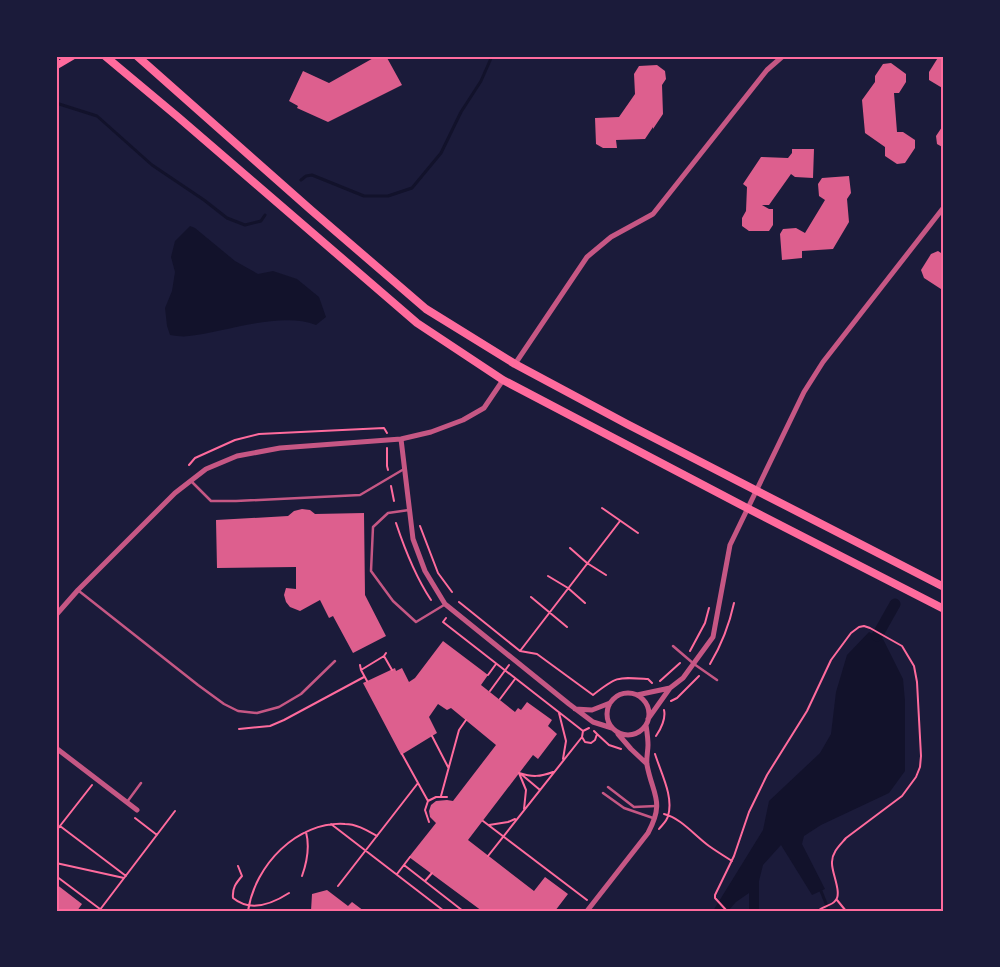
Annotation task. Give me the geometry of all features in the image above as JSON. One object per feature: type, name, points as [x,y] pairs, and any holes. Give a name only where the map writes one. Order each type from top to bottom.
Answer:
[{"type":"main road","points":[[56,66],[73,56]]},
{"type":"main road","points":[[105,56],[417,323],[503,380],[747,508],[944,608]]},
{"type":"main road","points":[[137,56],[426,309],[514,364],[755,492],[944,587]]},
{"type":"street","points":[[514,364],[587,257],[610,237],[653,214],[767,70],[783,56]]},
{"type":"street","points":[[617,732],[629,735],[642,730],[670,688],[683,678],[714,637],[730,545],[800,399],[823,362],[944,207]]},
{"type":"street","points":[[56,615],[78,590],[174,493],[206,469],[237,456],[280,448],[400,439],[431,432],[463,420],[484,408],[503,380]]},
{"type":"street","points":[[400,439],[413,539],[425,571],[445,604],[575,709],[593,722],[612,728],[647,764]]},
{"type":"street","points":[[612,728],[607,716],[610,703],[614,698],[625,693],[637,695],[670,688]]},
{"type":"street","points":[[637,695],[647,705],[648,719]]},
{"type":"street","points":[[575,709],[592,710],[610,703]]},
{"type":"street","points":[[587,911],[648,833],[655,818],[658,806],[647,764],[648,742],[646,725]]},
{"type":"street","points":[[56,748],[137,810]]},
{"type":"lane","points":[[191,481],[211,501],[265,500],[360,494],[404,469]]},
{"type":"lane","points":[[409,510],[388,513],[373,527],[371,571],[393,601],[416,622],[445,604]]},
{"type":"lane","points":[[78,590],[211,695],[238,711],[257,713],[279,707],[301,694],[335,661]]},
{"type":"lane","points":[[673,646],[717,680]]},
{"type":"lane","points":[[127,802],[140,783]]},
{"type":"lane","points":[[608,787],[634,807],[658,806]]},
{"type":"lane","points":[[603,794],[624,808],[655,818]]},
{"type":"path","points":[[391,486],[394,501]]},
{"type":"path","points":[[602,508],[638,533]]},
{"type":"path","points":[[490,691],[620,521]]},
{"type":"path","points":[[396,523],[414,572],[431,600]]},
{"type":"path","points":[[420,526],[438,573],[452,592]]},
{"type":"path","points":[[570,548],[587,564],[606,575]]},
{"type":"path","points":[[548,576],[568,588],[585,603]]},
{"type":"path","points":[[531,597],[567,627]]},
{"type":"path","points":[[459,602],[520,651],[537,654],[593,696],[610,682],[621,677],[648,679],[654,687]]},
{"type":"path","points":[[690,651],[705,624],[711,602]]},
{"type":"path","points":[[710,664],[730,625],[734,603]]},
{"type":"path","points":[[446,618],[443,622],[583,731]]},
{"type":"path","points":[[726,911],[715,898],[715,893],[732,861],[748,812],[762,784],[807,711],[831,660],[844,641],[859,627],[870,628],[902,646],[911,660],[916,673],[921,745],[920,767],[911,786],[902,796],[838,846],[832,862],[838,892],[836,901]]},
{"type":"path","points":[[361,670],[386,653]]},
{"type":"path","points":[[384,656],[392,670]]},
{"type":"path","points":[[660,681],[680,663]]},
{"type":"path","points":[[488,675],[496,664]]},
{"type":"path","points":[[360,665],[367,681]]},
{"type":"path","points":[[670,702],[677,698],[700,676]]},
{"type":"path","points":[[239,729],[270,726],[364,677]]},
{"type":"path","points":[[500,699],[515,679]]},
{"type":"path","points":[[653,738],[658,733],[664,718],[663,706]]},
{"type":"path","points":[[559,713],[566,741],[562,761]]},
{"type":"path","points":[[441,796],[459,730],[466,720]]},
{"type":"path","points":[[583,731],[588,728],[593,729],[609,745],[619,749],[626,749]]},
{"type":"path","points":[[488,856],[582,737],[583,731]]},
{"type":"path","points":[[582,737],[585,742],[590,743],[595,740],[596,734]]},
{"type":"path","points":[[432,736],[449,768]]},
{"type":"path","points":[[402,754],[428,801],[425,810],[429,822]]},
{"type":"path","points":[[519,773],[537,777],[555,771]]},
{"type":"path","points":[[519,773],[540,790]]},
{"type":"path","points":[[519,773],[526,790],[524,810]]},
{"type":"path","points":[[56,831],[96,779]]},
{"type":"path","points":[[338,886],[418,783]]},
{"type":"path","points":[[428,801],[441,796],[447,797]]},
{"type":"path","points":[[56,876],[99,910],[175,811]]},
{"type":"path","points":[[668,815],[732,861]]},
{"type":"path","points":[[489,825],[508,822],[518,818]]},
{"type":"path","points":[[483,821],[592,904]]},
{"type":"path","points":[[248,911],[256,886],[265,868],[294,839],[312,828],[331,824],[347,824],[365,829],[377,836]]},
{"type":"path","points":[[331,824],[444,911]]},
{"type":"path","points":[[60,826],[125,877]]},
{"type":"path","points":[[302,876],[307,861],[306,832]]},
{"type":"path","points":[[397,874],[410,857]]},
{"type":"path","points":[[56,862],[125,877]]},
{"type":"path","points":[[238,866],[242,876],[233,888],[233,898],[237,902],[249,906],[272,902],[289,893]]},
{"type":"path","points":[[404,866],[463,911]]},
{"type":"path","points":[[425,882],[432,873]]},
{"type":"path","points":[[818,910],[836,901]]},
{"type":"path","points":[[836,901],[846,911]]},
{"type":"shaded area","points":[[190,226],[235,261],[258,274],[273,271],[297,279],[319,297],[326,317],[316,325],[302,321],[270,321],[204,334],[189,336],[170,335],[165,308],[172,291],[175,272],[171,257],[175,241]]},
{"type":"shaded area","points":[[869,632],[883,639],[903,679],[905,701],[905,771],[889,793],[821,825],[804,836],[802,844],[825,889],[812,895],[781,845],[763,865],[759,881],[759,911],[749,911],[749,893],[736,902],[728,911],[713,911],[763,830],[769,801],[820,753],[831,734],[836,692],[847,655]]},
{"type":"building","points":[[377,56],[386,56],[402,85],[328,122],[297,108],[298,106],[289,101],[303,71],[329,83]]},
{"type":"building","points":[[939,56],[944,56],[944,89],[929,80],[929,72]]},
{"type":"building","points":[[891,63],[906,74],[906,82],[899,93],[894,93],[897,132],[903,132],[915,140],[915,148],[905,163],[897,164],[885,156],[885,147],[865,133],[862,100],[875,82],[875,76],[883,64]]},
{"type":"building","points":[[657,65],[665,71],[666,79],[662,85],[663,114],[653,129],[653,127],[645,139],[616,140],[617,148],[603,148],[596,144],[595,118],[619,117],[635,94],[634,74],[639,66]]},
{"type":"building","points":[[944,124],[944,148],[937,144],[936,136]]},
{"type":"building","points":[[792,149],[814,149],[813,178],[795,177],[791,174],[769,205],[762,205],[773,209],[773,225],[769,231],[749,231],[742,226],[742,218],[746,211],[747,187],[743,184],[761,157],[788,158],[792,153]]},
{"type":"building","points":[[849,176],[851,193],[847,199],[849,222],[833,249],[802,251],[802,258],[782,260],[780,234],[783,229],[796,228],[805,233],[825,200],[819,196],[818,184],[822,178]]},
{"type":"building","points":[[938,251],[944,255],[944,291],[924,278],[921,270],[931,254]]},
{"type":"building","points":[[310,510],[315,514],[364,513],[365,595],[386,636],[353,653],[333,616],[329,618],[320,600],[300,611],[290,607],[286,602],[284,595],[286,588],[296,589],[296,567],[217,568],[216,520],[288,516],[294,511]]},
{"type":"building","points":[[443,641],[488,675],[481,685],[515,712],[518,708],[521,710],[527,702],[552,720],[548,726],[557,734],[538,759],[533,755],[468,840],[534,891],[545,877],[568,894],[555,911],[482,911],[409,857],[436,823],[430,817],[431,805],[436,801],[453,801],[496,745],[451,708],[447,710],[438,704],[429,717],[437,733],[401,755],[363,683],[395,668],[396,671],[402,668],[409,682],[415,678]]},
{"type":"building","points":[[56,884],[82,904],[77,911],[56,911]]},
{"type":"building","points":[[327,890],[348,906],[352,902],[364,911],[311,911],[312,894]]},
{"type":"waterway","points":[[301,180],[306,176],[312,175],[364,196],[388,196],[412,188],[441,153],[461,112],[481,81],[492,56]]},
{"type":"waterway","points":[[56,103],[97,116],[152,165],[227,218],[245,225],[261,221],[265,215]]},
{"type":"waterway","points":[[877,636],[895,604]]},
{"type":"waterway","points":[[821,891],[829,911]]}]
